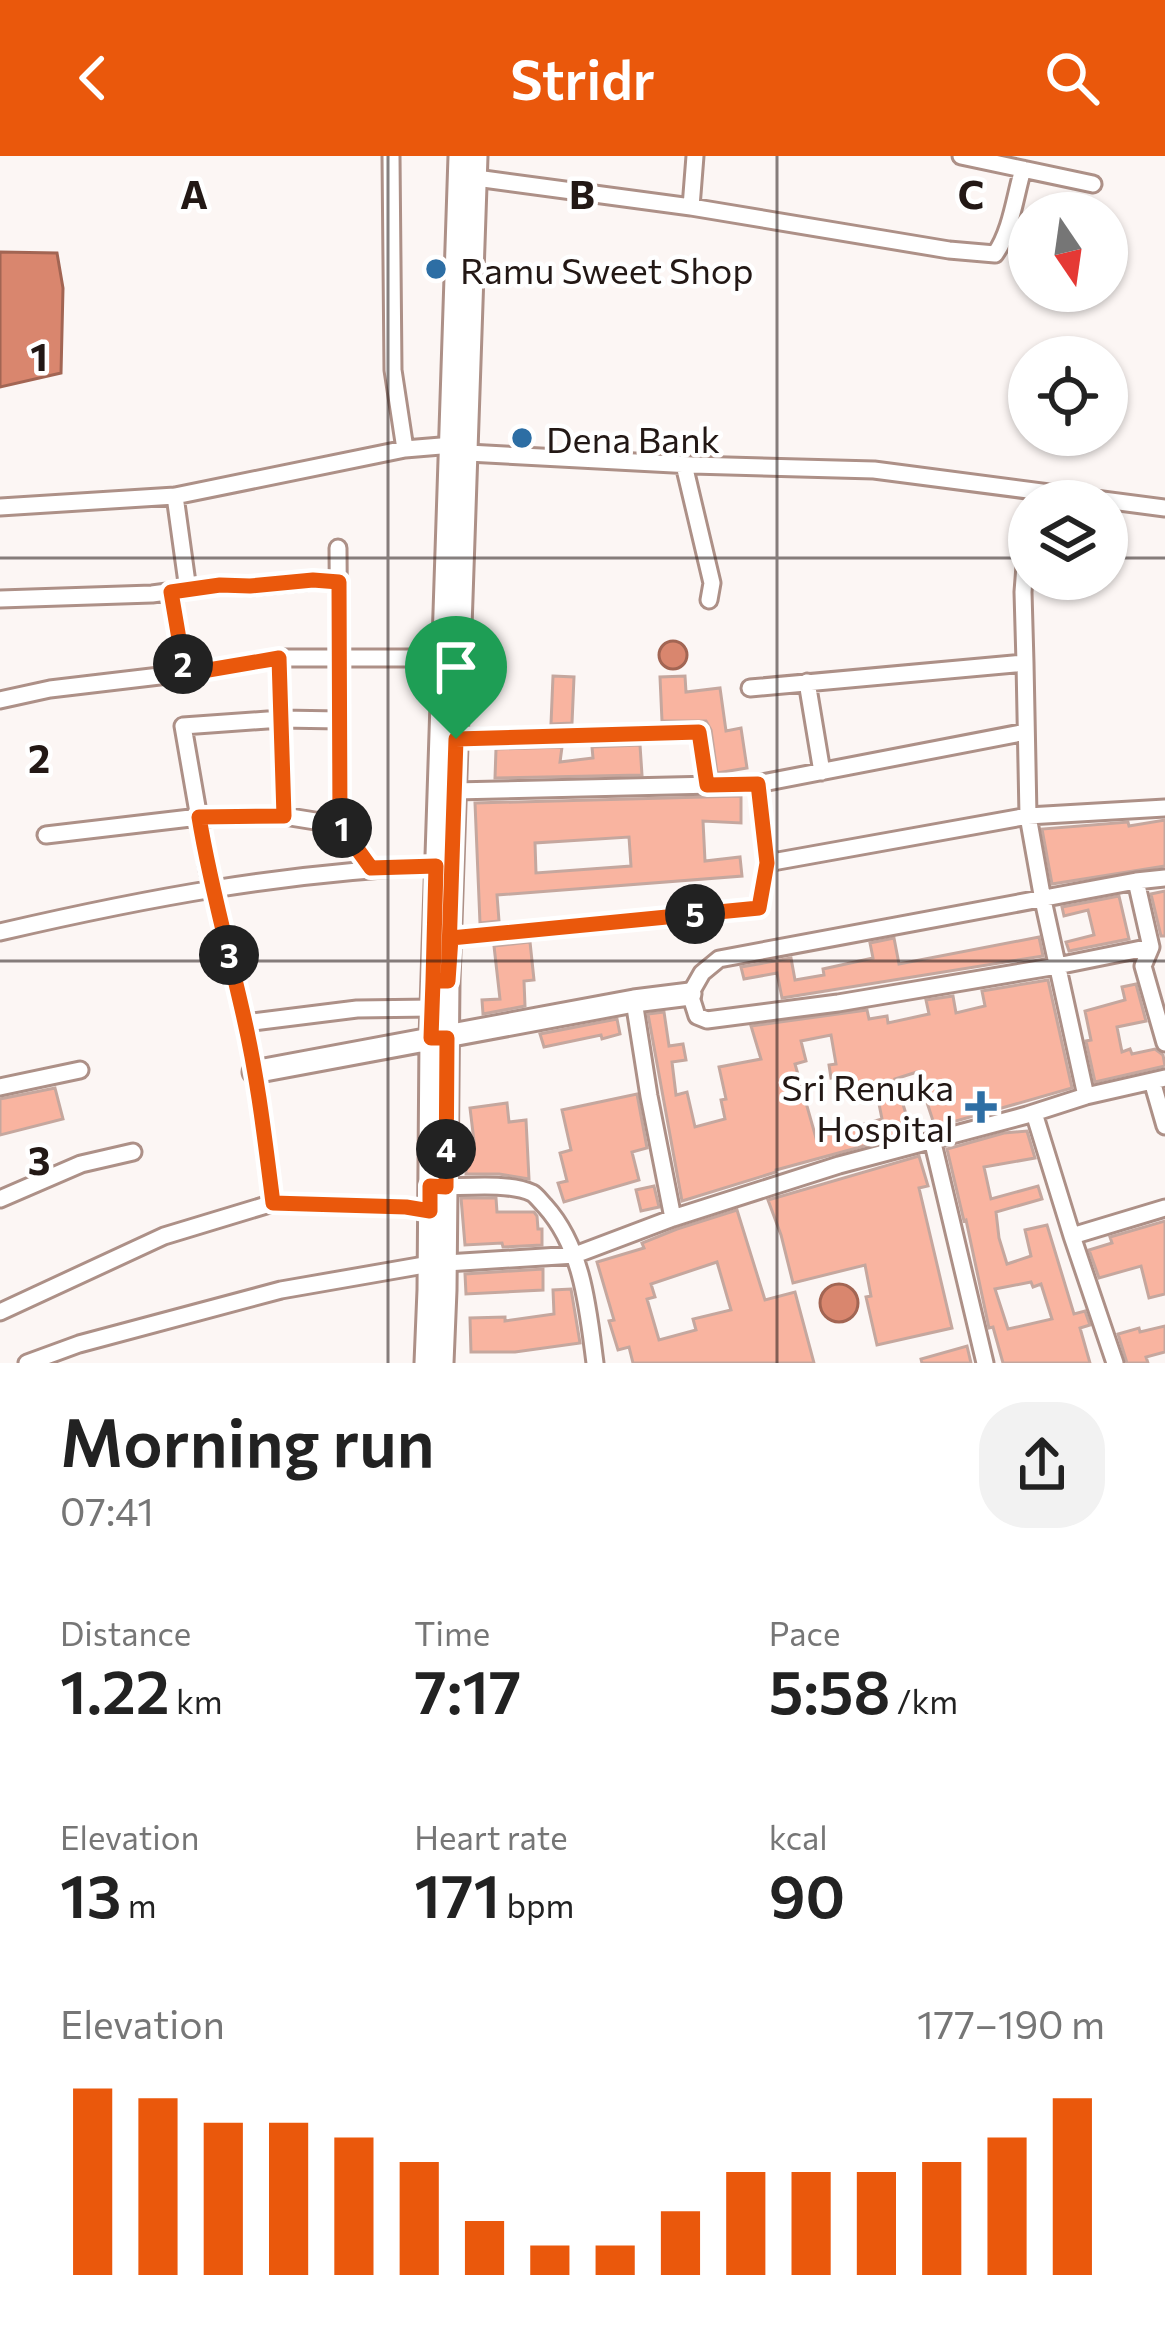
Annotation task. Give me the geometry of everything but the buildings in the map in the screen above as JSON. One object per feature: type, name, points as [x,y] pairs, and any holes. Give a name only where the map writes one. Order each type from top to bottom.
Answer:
[{"type":"main road","points":[[439,1038],[432,1009],[451,938],[456,739],[460,156]]},
{"type":"main road","points":[[442,1363],[436,866],[443,658],[476,167]]},
{"type":"main road","points":[[254,1072],[690,994]]},
{"type":"main road","points":[[426,1363],[438,1264],[430,1211],[438,1187]]},
{"type":"street","points":[[391,156],[393,370],[405,449]]},
{"type":"street","points":[[692,207],[695,156]]},
{"type":"street","points":[[961,156],[1093,184]]},
{"type":"street","points":[[476,167],[692,207],[995,254],[1022,169]]},
{"type":"street","points":[[0,507],[175,496],[405,449],[874,470],[1008,491]]},
{"type":"street","points":[[692,465],[686,469],[712,583],[709,600]]},
{"type":"street","points":[[175,496],[185,674]]},
{"type":"street","points":[[1128,504],[1165,508]]},
{"type":"street","points":[[338,548],[340,825],[371,868]]},
{"type":"street","points":[[0,599],[339,582]]},
{"type":"street","points":[[1023,600],[1028,815],[1086,1096]]},
{"type":"street","points":[[0,700],[279,658],[443,658]]},
{"type":"street","points":[[279,658],[284,816]]},
{"type":"street","points":[[749,688],[1024,663]]},
{"type":"street","points":[[807,682],[822,772]]},
{"type":"street","points":[[273,1203],[245,1023],[213,889],[183,726],[340,720]]},
{"type":"street","points":[[456,739],[699,732],[707,785]]},
{"type":"street","points":[[454,790],[758,784],[1026,732]]},
{"type":"street","points":[[451,938],[759,908],[767,863],[758,784]]},
{"type":"street","points":[[767,863],[1028,815],[1165,808]]},
{"type":"street","points":[[46,835],[199,817],[284,816],[340,825]]},
{"type":"street","points":[[0,932],[254,881],[436,866]]},
{"type":"street","points":[[1150,947],[838,1003],[706,1020],[697,1016],[690,994],[702,973],[718,959],[1165,878]]},
{"type":"street","points":[[1136,880],[1150,947],[1144,966],[1165,1043]]},
{"type":"street","points":[[634,1001],[673,1218]]},
{"type":"street","points":[[245,1023],[357,1009],[432,1009]]},
{"type":"street","points":[[0,1087],[80,1070]]},
{"type":"street","points":[[27,1363],[79,1344],[281,1290],[438,1264],[575,1255],[839,1165],[1159,1079],[1165,1126]]},
{"type":"street","points":[[1034,1112],[1115,1363]]},
{"type":"street","points":[[932,1139],[985,1363]]},
{"type":"street","points":[[0,1199],[81,1164],[133,1152]]},
{"type":"street","points":[[438,1187],[500,1187],[534,1194],[554,1215],[575,1255],[596,1363]]},
{"type":"street","points":[[0,1312],[164,1236],[273,1203],[430,1211]]},
{"type":"street","points":[[1072,1236],[1165,1208]]},
{"type":"shaded area","points":[[0,252],[57,253],[63,288],[61,373],[0,387]]},
{"type":"shaded area","points":[[673,641],[683,645],[687,655],[683,665],[673,669],[663,665],[659,655],[663,645]]},
{"type":"shaded area","points":[[839,1284],[853,1289],[858,1303],[853,1317],[839,1322],[825,1317],[820,1303],[825,1289]]},
{"type":"place","name":"Ramu Sweet Shop","points":[[436,269]]},
{"type":"place","name":"Dena Bank","points":[[522,438]]},
{"type":"place","name":"Sri Renuka Hospital","points":[[981,1107]]},
{"type":"route","points":[[456,739],[448,981],[433,981],[436,866],[371,868],[340,825],[339,582],[220,585],[171,592],[185,674],[279,658],[284,816],[199,817],[245,1023],[273,1203],[430,1211],[430,1186],[446,1187],[447,1038],[431,1038],[433,981],[448,981],[451,938],[759,908],[767,863],[758,784],[707,785],[699,732],[456,739]]}]
